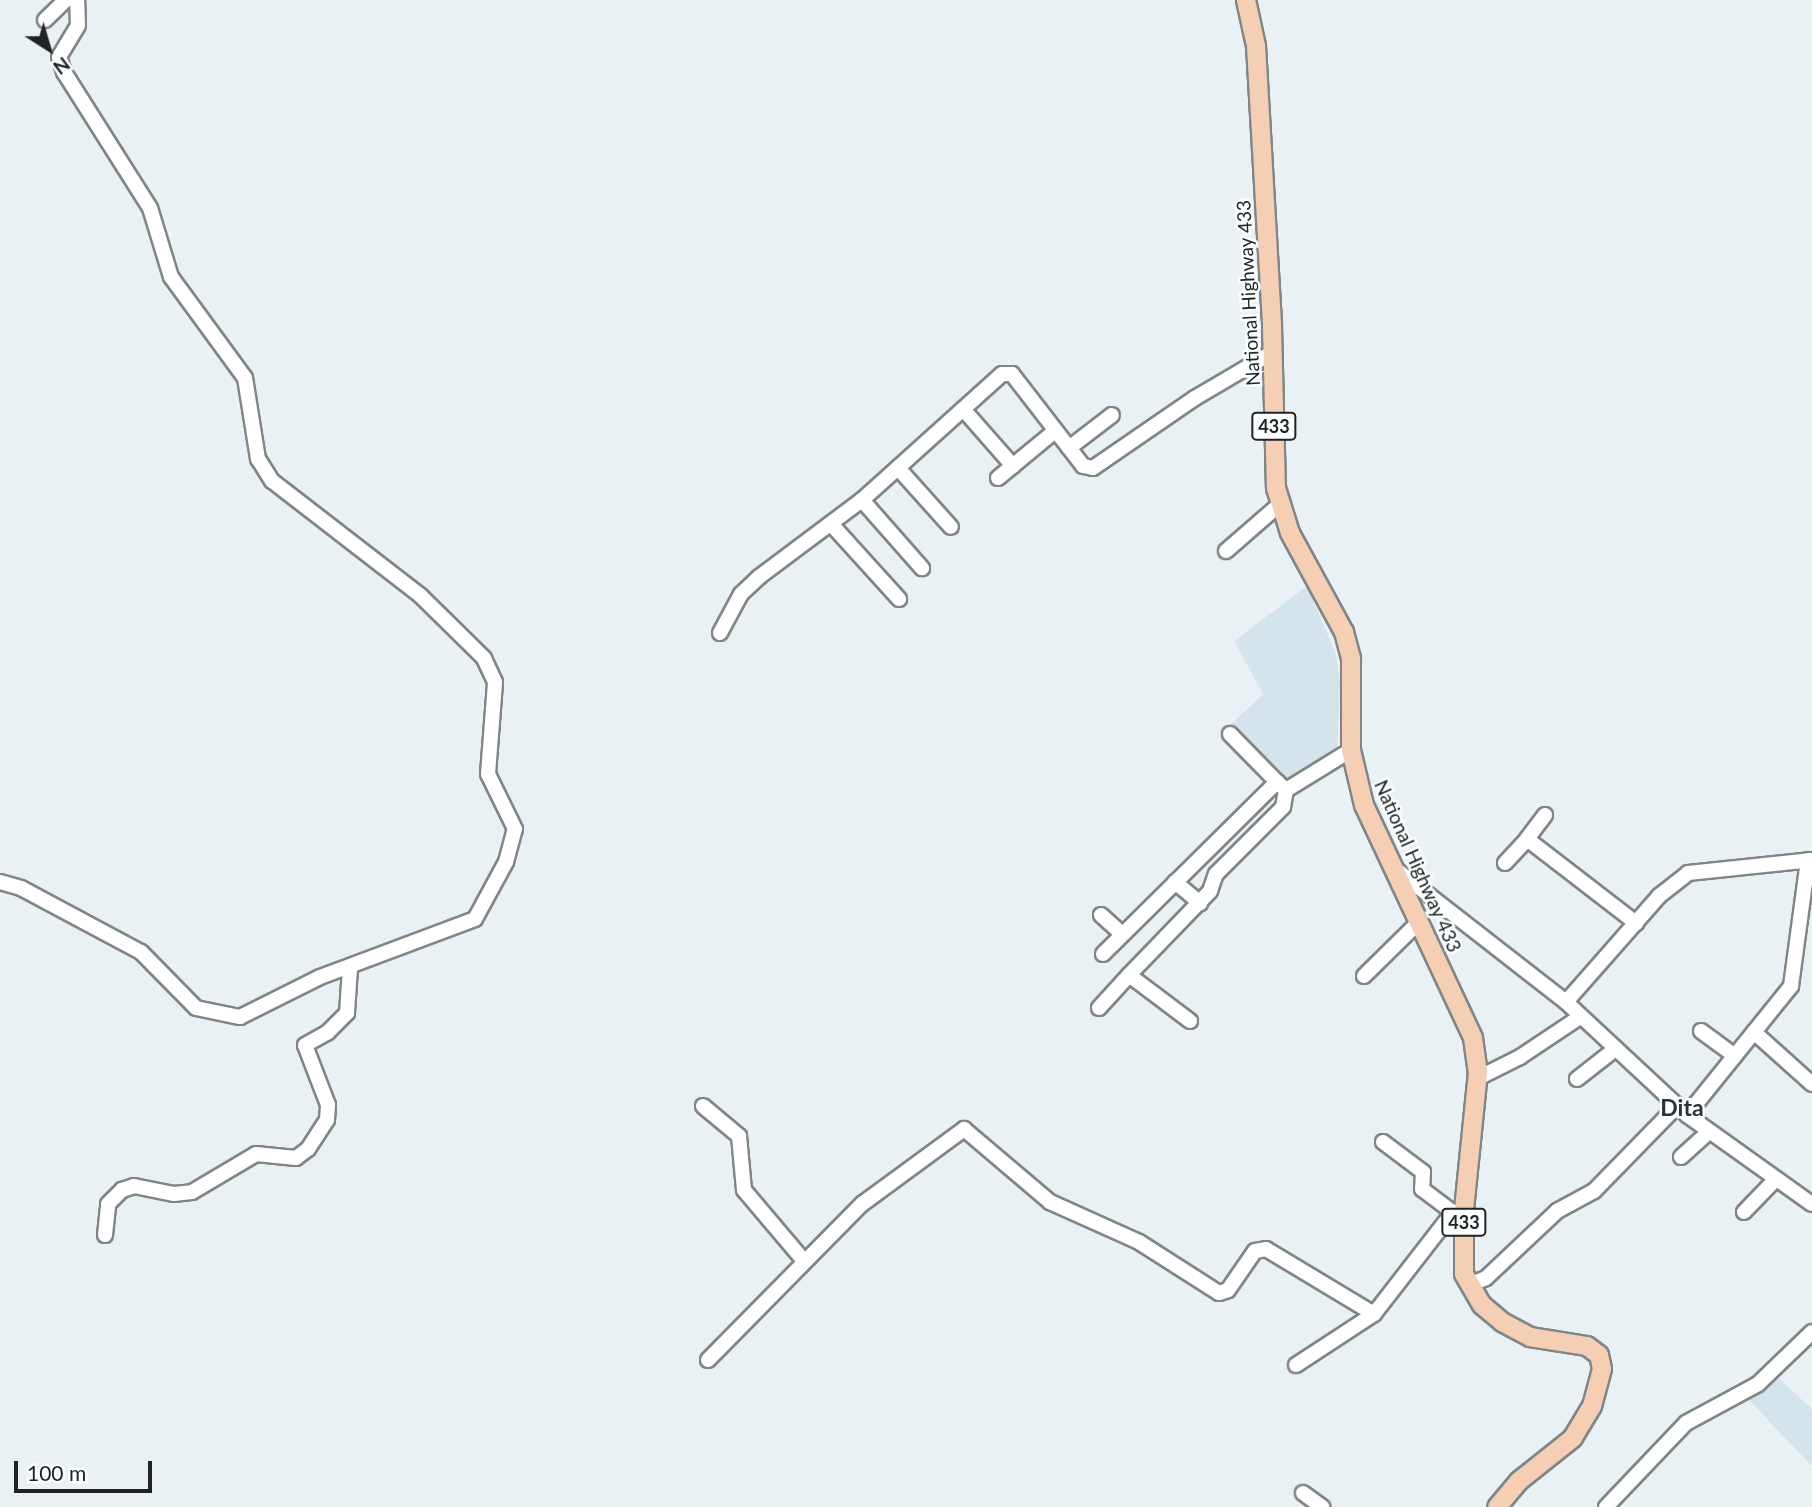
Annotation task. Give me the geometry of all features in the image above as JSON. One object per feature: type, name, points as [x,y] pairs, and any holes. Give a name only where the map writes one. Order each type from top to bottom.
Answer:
[{"type":"main road","name":"National Highway 433","points":[[1247,0],[1256,46],[1279,505],[1344,632],[1351,659],[1351,750],[1364,805],[1473,1038],[1478,1078],[1459,1212],[1462,1257],[1469,1285],[1482,1305],[1513,1329],[1530,1337],[1576,1341],[1599,1355],[1602,1369],[1592,1406],[1573,1438],[1519,1481],[1497,1507]]},
{"type":"street","points":[[45,20],[66,0]]},
{"type":"street","points":[[0,882],[21,888],[141,952],[196,1008],[209,1014],[240,1017],[258,1012],[298,987],[350,968],[427,933],[475,919],[483,912],[515,829],[488,774],[495,682],[484,658],[421,596],[266,474],[258,459],[246,378],[171,277],[150,208],[64,72],[59,57],[78,25],[77,0]]},
{"type":"street","points":[[720,632],[741,594],[759,577],[832,525],[962,409],[1008,372],[1083,466],[1093,468],[1195,398],[1273,352]]},
{"type":"street","points":[[962,409],[1013,466]]},
{"type":"street","points":[[1069,448],[1112,415]]},
{"type":"street","points":[[998,478],[1055,430]]},
{"type":"street","points":[[898,468],[951,527]]},
{"type":"street","points":[[862,500],[922,568]]},
{"type":"street","points":[[1226,551],[1279,505]]},
{"type":"street","points":[[832,525],[899,599]]},
{"type":"street","points":[[1099,1008],[1200,903],[1216,874],[1283,807],[1282,786],[1230,734]]},
{"type":"street","points":[[1103,954],[1175,882],[1282,786],[1351,750]]},
{"type":"street","points":[[1505,863],[1545,815]]},
{"type":"street","points":[[1527,839],[1636,923]]},
{"type":"street","points":[[1469,1285],[1486,1278],[1557,1211],[1594,1191],[1682,1111],[1735,1055],[1791,986],[1810,860],[1688,873],[1636,923],[1566,1002]]},
{"type":"street","points":[[1392,867],[1566,1002],[1614,1050],[1682,1111],[1812,1204]]},
{"type":"street","points":[[1175,882],[1200,903]]},
{"type":"street","points":[[1101,915],[1122,934]]},
{"type":"street","points":[[1364,976],[1420,921]]},
{"type":"street","points":[[105,1235],[108,1204],[122,1190],[134,1186],[174,1194],[192,1192],[256,1154],[296,1158],[308,1149],[321,1134],[328,1105],[305,1045],[328,1032],[347,1013],[350,968]]},
{"type":"street","points":[[1129,975],[1190,1021]]},
{"type":"street","points":[[1478,1078],[1520,1058],[1580,1017]]},
{"type":"street","points":[[1701,1031],[1735,1055]]},
{"type":"street","points":[[1754,1032],[1812,1084]]},
{"type":"street","points":[[1577,1079],[1614,1050]]},
{"type":"street","points":[[703,1106],[739,1136],[744,1190],[804,1261]]},
{"type":"street","points":[[708,1360],[764,1307],[804,1261],[862,1205],[964,1129],[1050,1202],[1139,1242],[1219,1293],[1228,1290],[1255,1251],[1266,1249],[1374,1314]]},
{"type":"street","points":[[1681,1157],[1709,1132]]},
{"type":"street","points":[[1296,1365],[1374,1314],[1459,1212],[1422,1189],[1423,1172],[1383,1142]]},
{"type":"street","points":[[1744,1212],[1776,1180]]},
{"type":"street","points":[[1606,1507],[1686,1423],[1758,1384],[1812,1332]]},
{"type":"street","points":[[1303,1493],[1322,1507]]},
{"type":"shaded area","points":[[1307,586],[1336,654],[1340,682],[1337,761],[1295,788],[1224,731],[1263,694],[1234,641]]},
{"type":"shaded area","points":[[1773,1373],[1812,1409],[1812,1466],[1745,1396]]},
{"type":"district","name":"Dita","points":[[1682,1107]]}]
